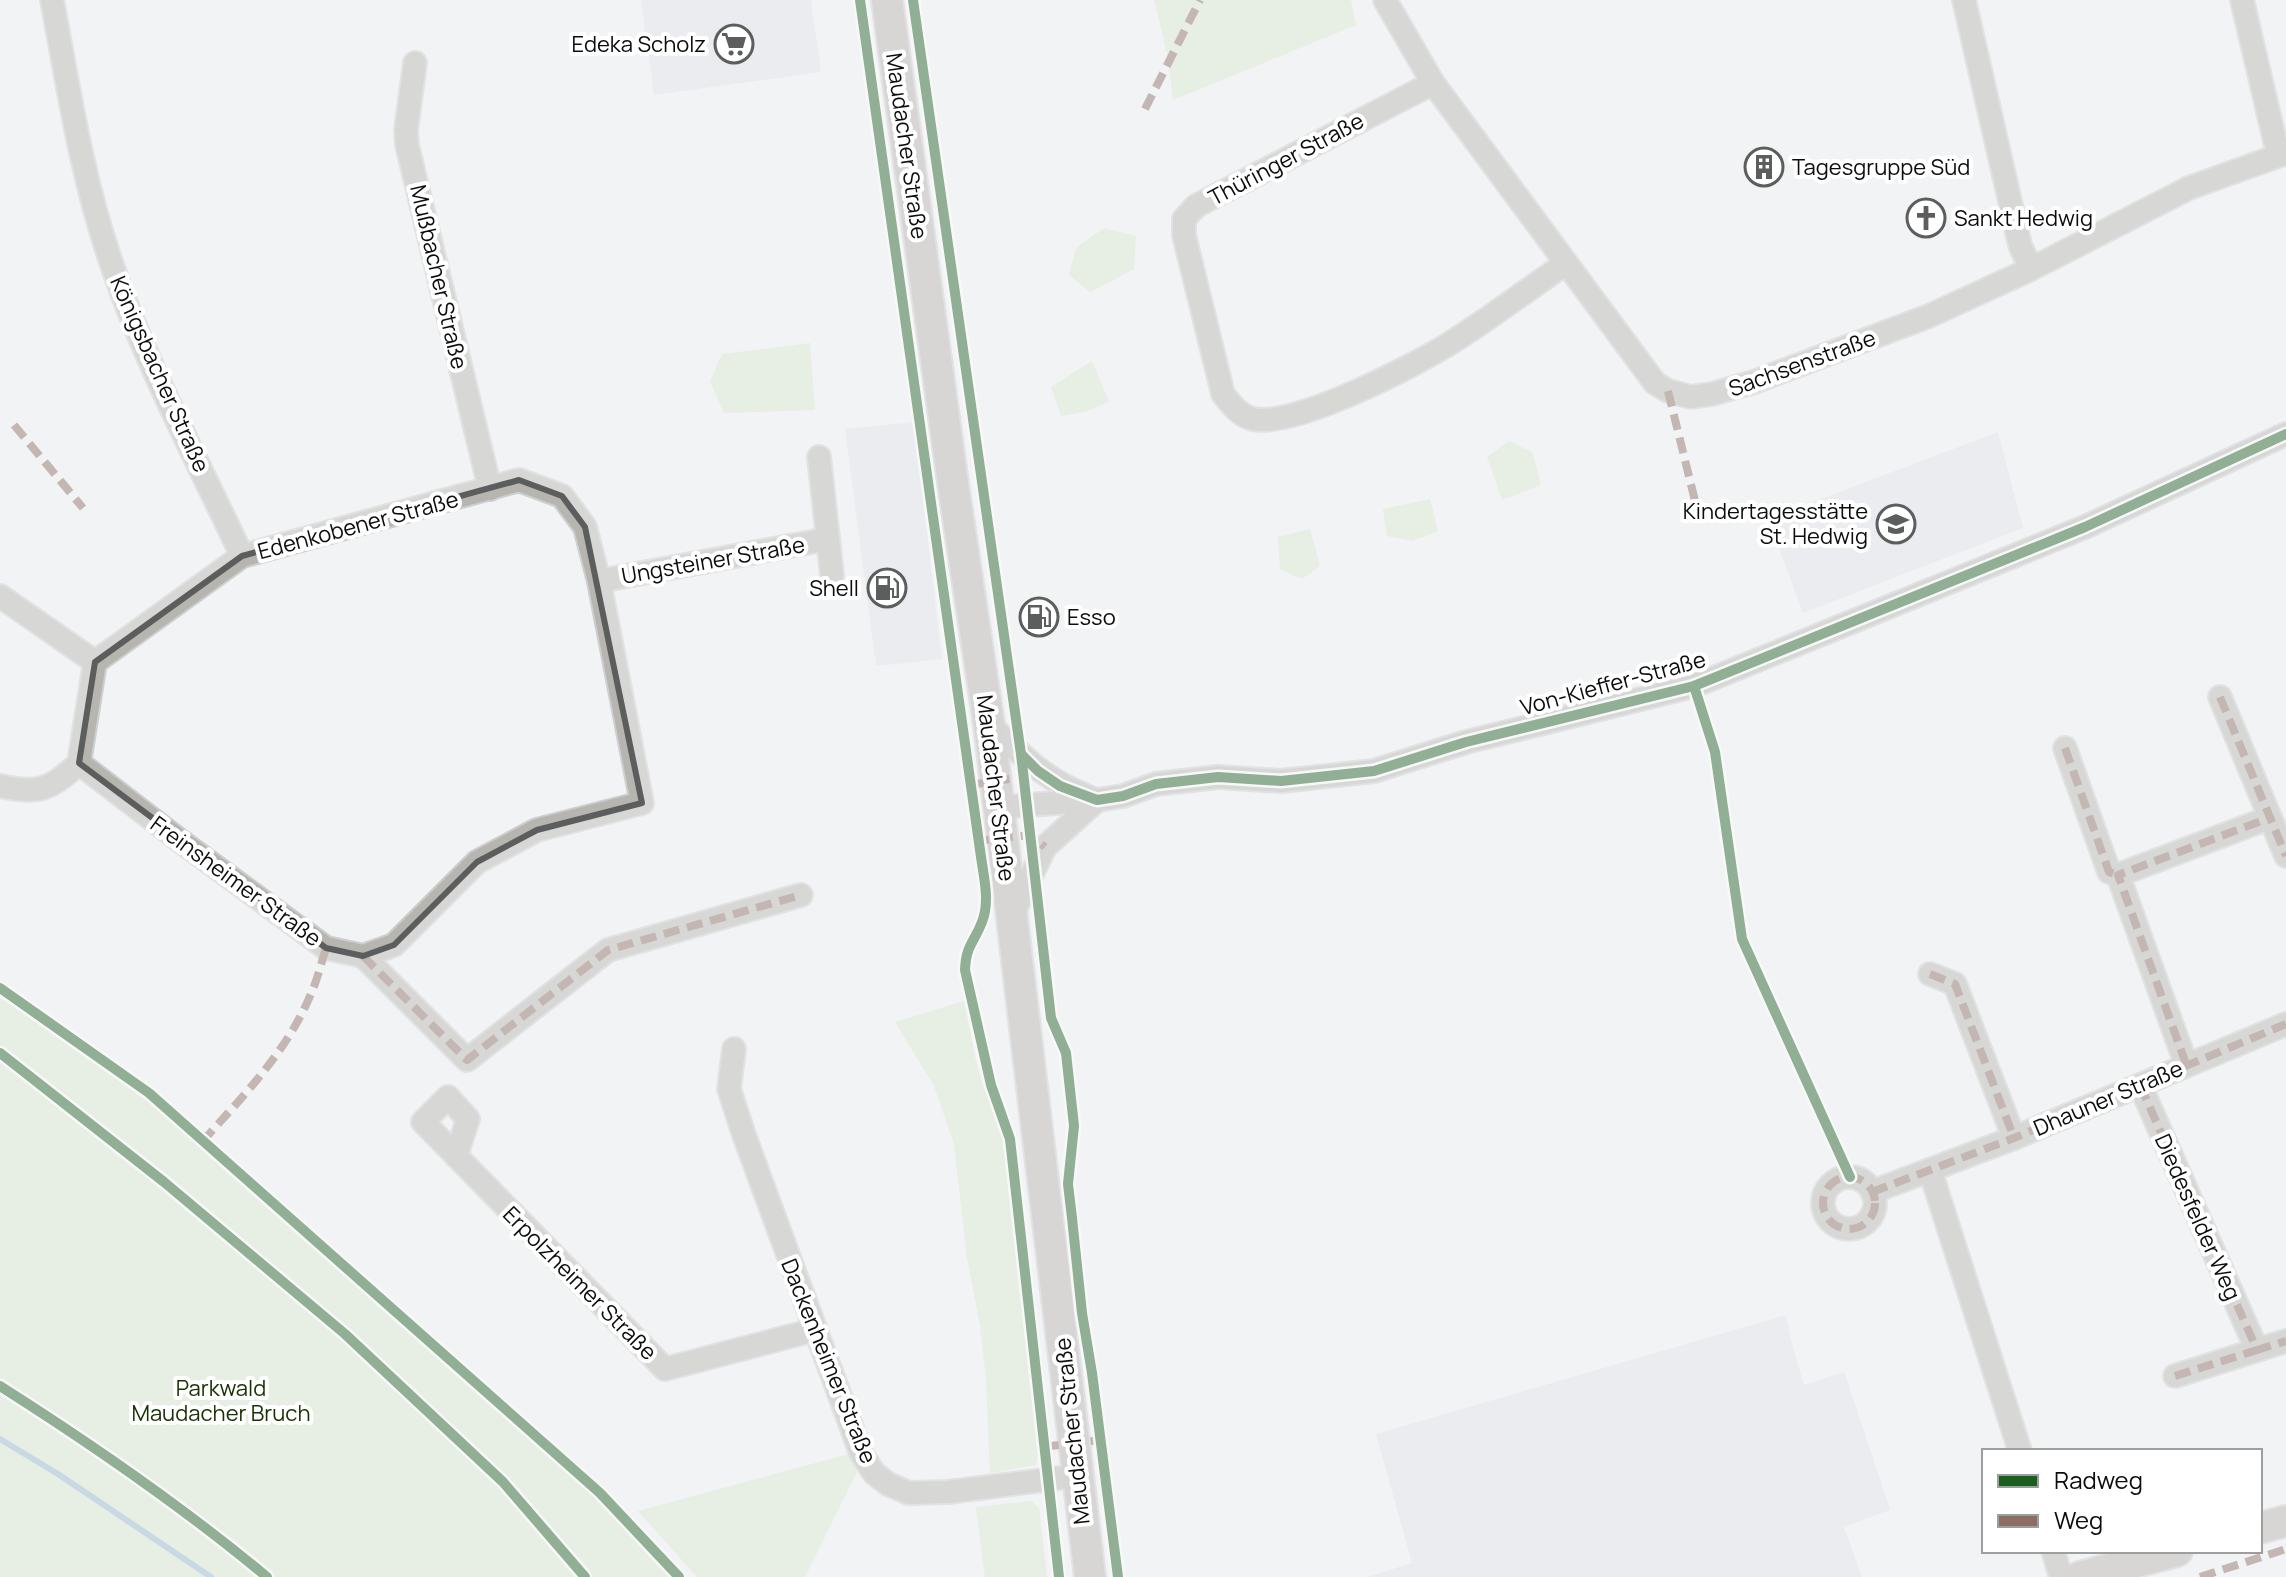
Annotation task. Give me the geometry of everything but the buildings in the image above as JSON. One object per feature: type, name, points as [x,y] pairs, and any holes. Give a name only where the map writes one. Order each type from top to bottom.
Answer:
[{"type":"main road","name":"Maudacher Straße","points":[[887,0],[1000,807],[1090,1577]]},
{"type":"main road","points":[[2262,1527],[2286,1521]]},
{"type":"main road","points":[[2080,1577],[2170,1553]]},
{"type":"street","name":"Königsbacher Straße","points":[[52,0],[85,164],[108,254],[146,354],[242,556]]},
{"type":"street","name":"Sachsenstraße","points":[[1385,0],[1433,83],[1655,383],[1668,391],[1691,397],[1754,382],[1929,316],[2031,269],[2189,188],[2282,154]]},
{"type":"street","points":[[1964,0],[2020,245],[2031,269]]},
{"type":"street","points":[[2242,0],[2282,154]]},
{"type":"street","name":"Mußbacher Straße","points":[[415,63],[406,130],[407,145],[490,489]]},
{"type":"street","name":"Thüringer Straße","points":[[1433,83],[1196,206],[1184,219],[1184,235],[1223,394],[1235,410],[1253,420],[1296,416],[1361,389],[1447,345],[1565,264]]},
{"type":"street","name":"Von-Kieffer-Straße","points":[[1000,807],[1097,800],[1123,796],[1156,784],[1218,777],[1281,781],[1374,771],[1466,742],[1694,686],[2085,527],[2286,434]]},
{"type":"street","name":"Ungsteiner Straße","points":[[819,457],[832,575]]},
{"type":"street","name":"Edenkobener Straße","points":[[95,662],[242,556],[519,480],[562,496]]},
{"type":"street","name":"Ungsteiner Straße","points":[[363,956],[394,945],[477,862],[537,830],[642,803],[599,581],[585,527],[562,496]]},
{"type":"street","name":"Ungsteiner Straße","points":[[599,581],[828,539]]},
{"type":"street","points":[[0,596],[95,662],[79,763],[56,784],[22,791],[0,786]]},
{"type":"street","points":[[2220,697],[2286,856]]},
{"type":"street","points":[[989,724],[1038,771],[1060,786],[1097,800]]},
{"type":"street","points":[[2065,748],[2109,872],[2118,875],[2269,818]]},
{"type":"street","name":"Freinsheimer Straße","points":[[79,763],[326,948],[363,956]]},
{"type":"street","name":"Von-Kieffer-Straße","points":[[1012,916],[1045,847],[1097,800]]},
{"type":"street","points":[[2118,875],[2186,1064]]},
{"type":"street","points":[[363,956],[467,1060],[608,950],[801,895]]},
{"type":"street","points":[[1930,974],[1955,984],[2014,1138]]},
{"type":"street","name":"Dhauner Straße","points":[[1872,1192],[2014,1138],[2286,1024]]},
{"type":"street","name":"Dackenheimer Straße","points":[[734,1049],[729,1089],[760,1184],[861,1453],[874,1473],[888,1484],[909,1493],[948,1492],[1076,1476]]},
{"type":"street","name":"Diedesfelder Weg","points":[[2140,1085],[2257,1350]]},
{"type":"street","name":"Erpolzheimer Straße","points":[[456,1156],[665,1369],[814,1330]]},
{"type":"street","points":[[1930,1170],[2019,1449]]},
{"type":"street","points":[[2175,1376],[2286,1341]]},
{"type":"street","points":[[2054,1553],[2061,1577]]},
{"type":"highlighted area","points":[[519,480],[562,496],[585,527],[642,803],[537,830],[477,862],[394,945],[363,956],[326,948],[79,763],[95,662],[242,556]]},
{"type":"shaded area","name":"Edeka Scholz","points":[[641,0],[811,0],[821,72],[654,95]]},
{"type":"shaded area","points":[[914,422],[942,659],[876,666],[845,429]]},
{"type":"shaded area","name":"Kindertagesstätte St. Hedwig","points":[[1998,432],[2023,528],[1803,613],[1768,519]]},
{"type":"shaded area","points":[[1786,1315],[1804,1385],[1844,1372],[1890,1510],[1844,1527],[1862,1577],[1367,1577],[1412,1563],[1376,1434]]},
{"type":"green space","points":[[1154,0],[1351,0],[1356,25],[1173,100],[1168,57]]},
{"type":"green space","points":[[1104,228],[1136,236],[1134,269],[1090,292],[1069,275],[1076,248]]},
{"type":"green space","points":[[810,343],[815,410],[724,413],[710,381],[722,354]]},
{"type":"green space","points":[[1092,361],[1109,402],[1084,412],[1061,416],[1051,387]]},
{"type":"green space","points":[[1509,441],[1532,452],[1541,485],[1502,500],[1487,457]]},
{"type":"green space","points":[[1430,499],[1438,531],[1412,541],[1387,536],[1383,509]]},
{"type":"green space","points":[[1310,529],[1320,566],[1302,579],[1280,569],[1278,537]]},
{"type":"green space","name":"Parkwald Maudacher Bruch","points":[[0,996],[145,1097],[596,1499],[670,1577],[0,1577]]},
{"type":"green space","points":[[964,1001],[976,1061],[1003,1138],[1038,1455],[1036,1465],[990,1473],[986,1379],[980,1325],[967,1258],[954,1144],[934,1086],[895,1022]]},
{"type":"green space","points":[[849,1454],[857,1472],[805,1577],[697,1577],[638,1511]]},
{"type":"green space","points":[[1031,1501],[1039,1508],[1047,1577],[985,1577],[976,1507]]},
{"type":"waterway","points":[[0,1439],[58,1474],[211,1577]]},
{"type":"marked path","points":[[1145,109],[1200,0]]},
{"type":"marked path","points":[[1668,391],[1698,513],[1690,515]]},
{"type":"marked path","points":[[14,425],[83,508]]},
{"type":"marked path","points":[[2220,697],[2286,856]]},
{"type":"marked path","points":[[2065,748],[2109,872],[2118,875]]},
{"type":"marked path","points":[[970,785],[1029,776]]},
{"type":"marked path","points":[[2186,1064],[2118,875],[2269,818]]},
{"type":"marked path","points":[[977,837],[977,841],[1030,835],[1045,847]]},
{"type":"marked path","points":[[363,956],[467,1060],[608,950],[801,895]]},
{"type":"marked path","points":[[202,1142],[262,1074],[289,1037],[312,990],[326,948]]},
{"type":"marked path","points":[[1930,974],[1955,984],[2014,1138]]},
{"type":"marked path","points":[[1872,1192],[2014,1138],[2286,1024]]},
{"type":"marked path","points":[[2140,1085],[2257,1350],[2286,1341]]},
{"type":"marked path","points":[[1849,1177],[1867,1185],[1875,1203],[1867,1221],[1849,1229],[1831,1221],[1823,1203],[1831,1185],[1849,1177]]},
{"type":"marked path","points":[[2175,1376],[2257,1350]]},
{"type":"marked path","points":[[1043,1447],[1101,1440]]},
{"type":"marked path","points":[[2200,1577],[2286,1549]]},
{"type":"cycle path","points":[[860,0],[985,882],[984,914],[969,949],[965,970],[991,1085],[1010,1139],[1059,1577]]},
{"type":"cycle path","points":[[913,0],[1021,754],[1051,1018],[1066,1053],[1074,1126],[1068,1184],[1118,1577]]},
{"type":"cycle path","points":[[1021,754],[1060,786],[1097,800],[1123,796],[1156,784],[1218,777],[1281,781],[1374,771],[1466,742],[1694,686],[2085,527],[2286,434]]},
{"type":"cycle path","points":[[1694,686],[1715,752],[1742,939],[1850,1177]]},
{"type":"cycle path","points":[[0,988],[149,1093],[600,1493],[679,1577]]},
{"type":"cycle path","points":[[0,1053],[164,1182],[345,1334],[503,1482],[585,1577]]},
{"type":"cycle path","points":[[0,1386],[137,1477],[267,1577]]},
{"type":"place","name":"Edeka Scholz","points":[[734,44]]},
{"type":"place","name":"Tagesgruppe Süd","points":[[1764,167]]},
{"type":"place","name":"Sankt Hedwig","points":[[1926,218]]},
{"type":"place","name":"Kindertagesstätte St. Hedwig","points":[[1896,524]]},
{"type":"place","name":"Shell","points":[[887,588]]},
{"type":"place","name":"Esso","points":[[1039,617]]}]
